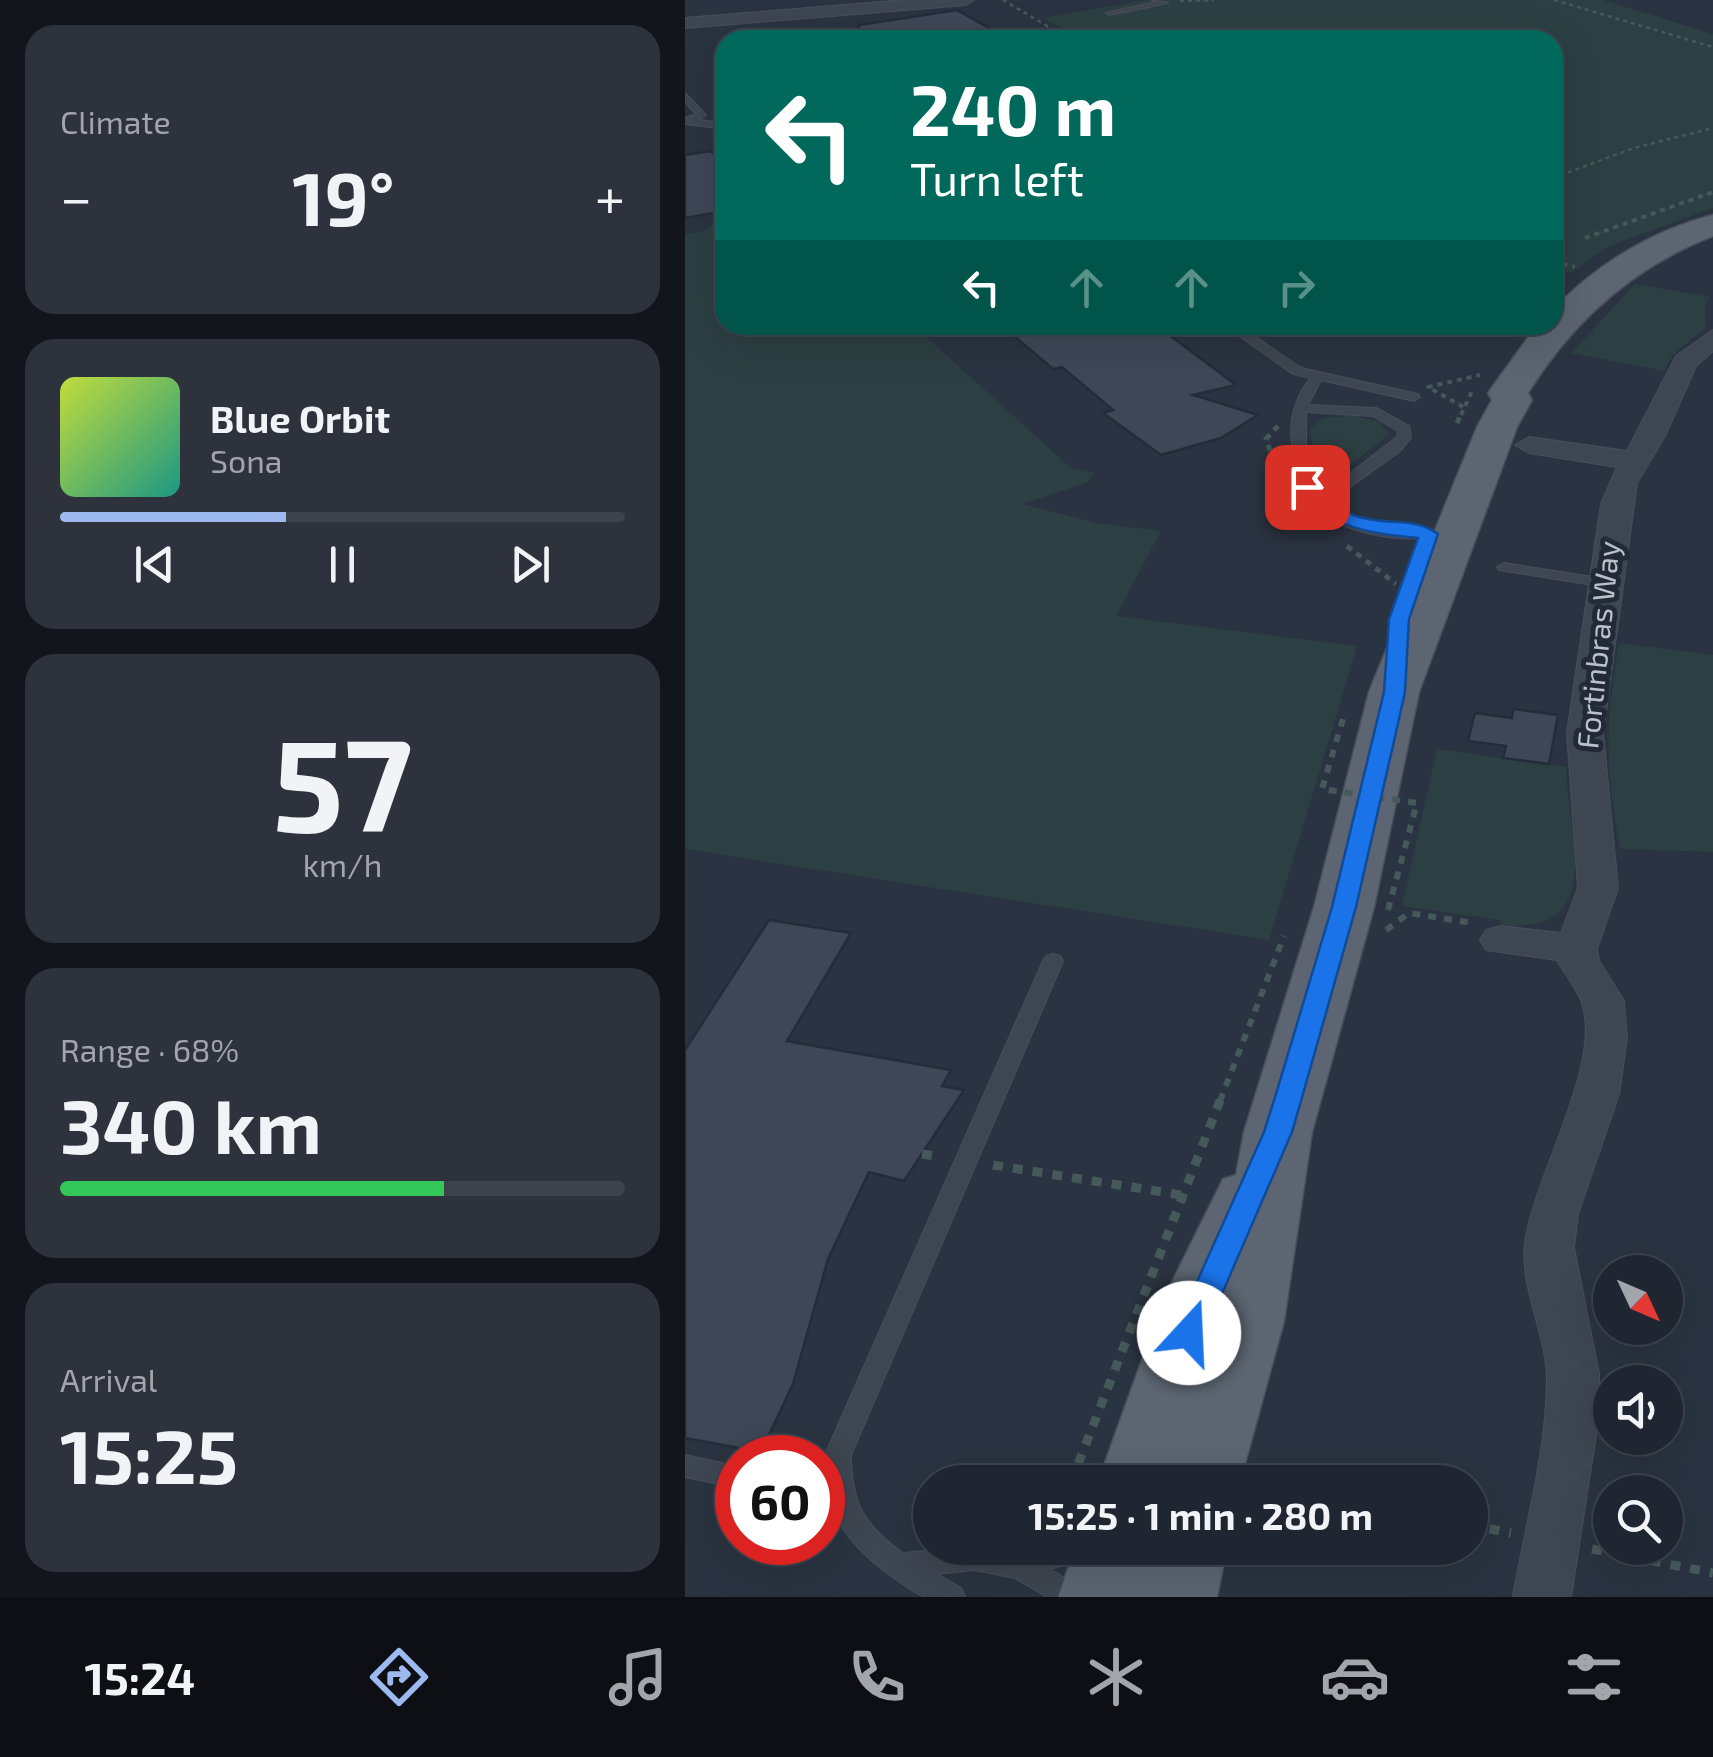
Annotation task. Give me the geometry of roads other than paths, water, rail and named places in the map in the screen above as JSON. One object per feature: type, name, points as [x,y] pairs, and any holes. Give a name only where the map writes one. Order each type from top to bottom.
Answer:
[{"type":"main road","points":[[1563,325],[1615,272],[1672,240],[1713,225]]},
{"type":"main road","points":[[1395,692],[1399,619],[1416,550],[1495,384],[1528,360],[1553,335]]},
{"type":"main road","points":[[1205,1465],[1246,1322],[1278,1132],[1344,907],[1395,692],[1456,530],[1512,400],[1495,384]]},
{"type":"main road","points":[[1144,1465],[1202,1296],[1278,1132]]},
{"type":"street","points":[[699,28],[874,5],[966,0]]},
{"type":"street","name":"Fortinbras Way","points":[[1575,948],[1598,888],[1585,733],[1615,504],[1685,362],[1713,338]]},
{"type":"street","points":[[1529,445],[1633,461]]},
{"type":"street","points":[[1501,940],[1575,948],[1578,962],[1603,1002],[1605,1038],[1592,1110],[1554,1214],[1549,1248],[1573,1374],[1572,1416],[1541,1597]]},
{"type":"lane","points":[[1110,13],[1161,2]]},
{"type":"lane","points":[[685,96],[701,115],[688,120]]},
{"type":"lane","points":[[688,120],[715,124]]},
{"type":"lane","points":[[1245,335],[1297,371],[1414,397]]},
{"type":"lane","points":[[1317,377],[1295,430],[1307,487],[1319,503],[1416,550]]},
{"type":"lane","points":[[1301,408],[1376,412],[1405,429],[1405,438],[1394,449],[1319,503]]},
{"type":"lane","points":[[1504,567],[1606,583]]},
{"type":"lane","points":[[845,1435],[1053,961]]},
{"type":"lane","points":[[687,1470],[715,1473]]},
{"type":"lane","points":[[845,1514],[876,1550],[951,1597]]},
{"type":"lane","points":[[899,1566],[974,1558],[1020,1566],[1071,1597]]}]
